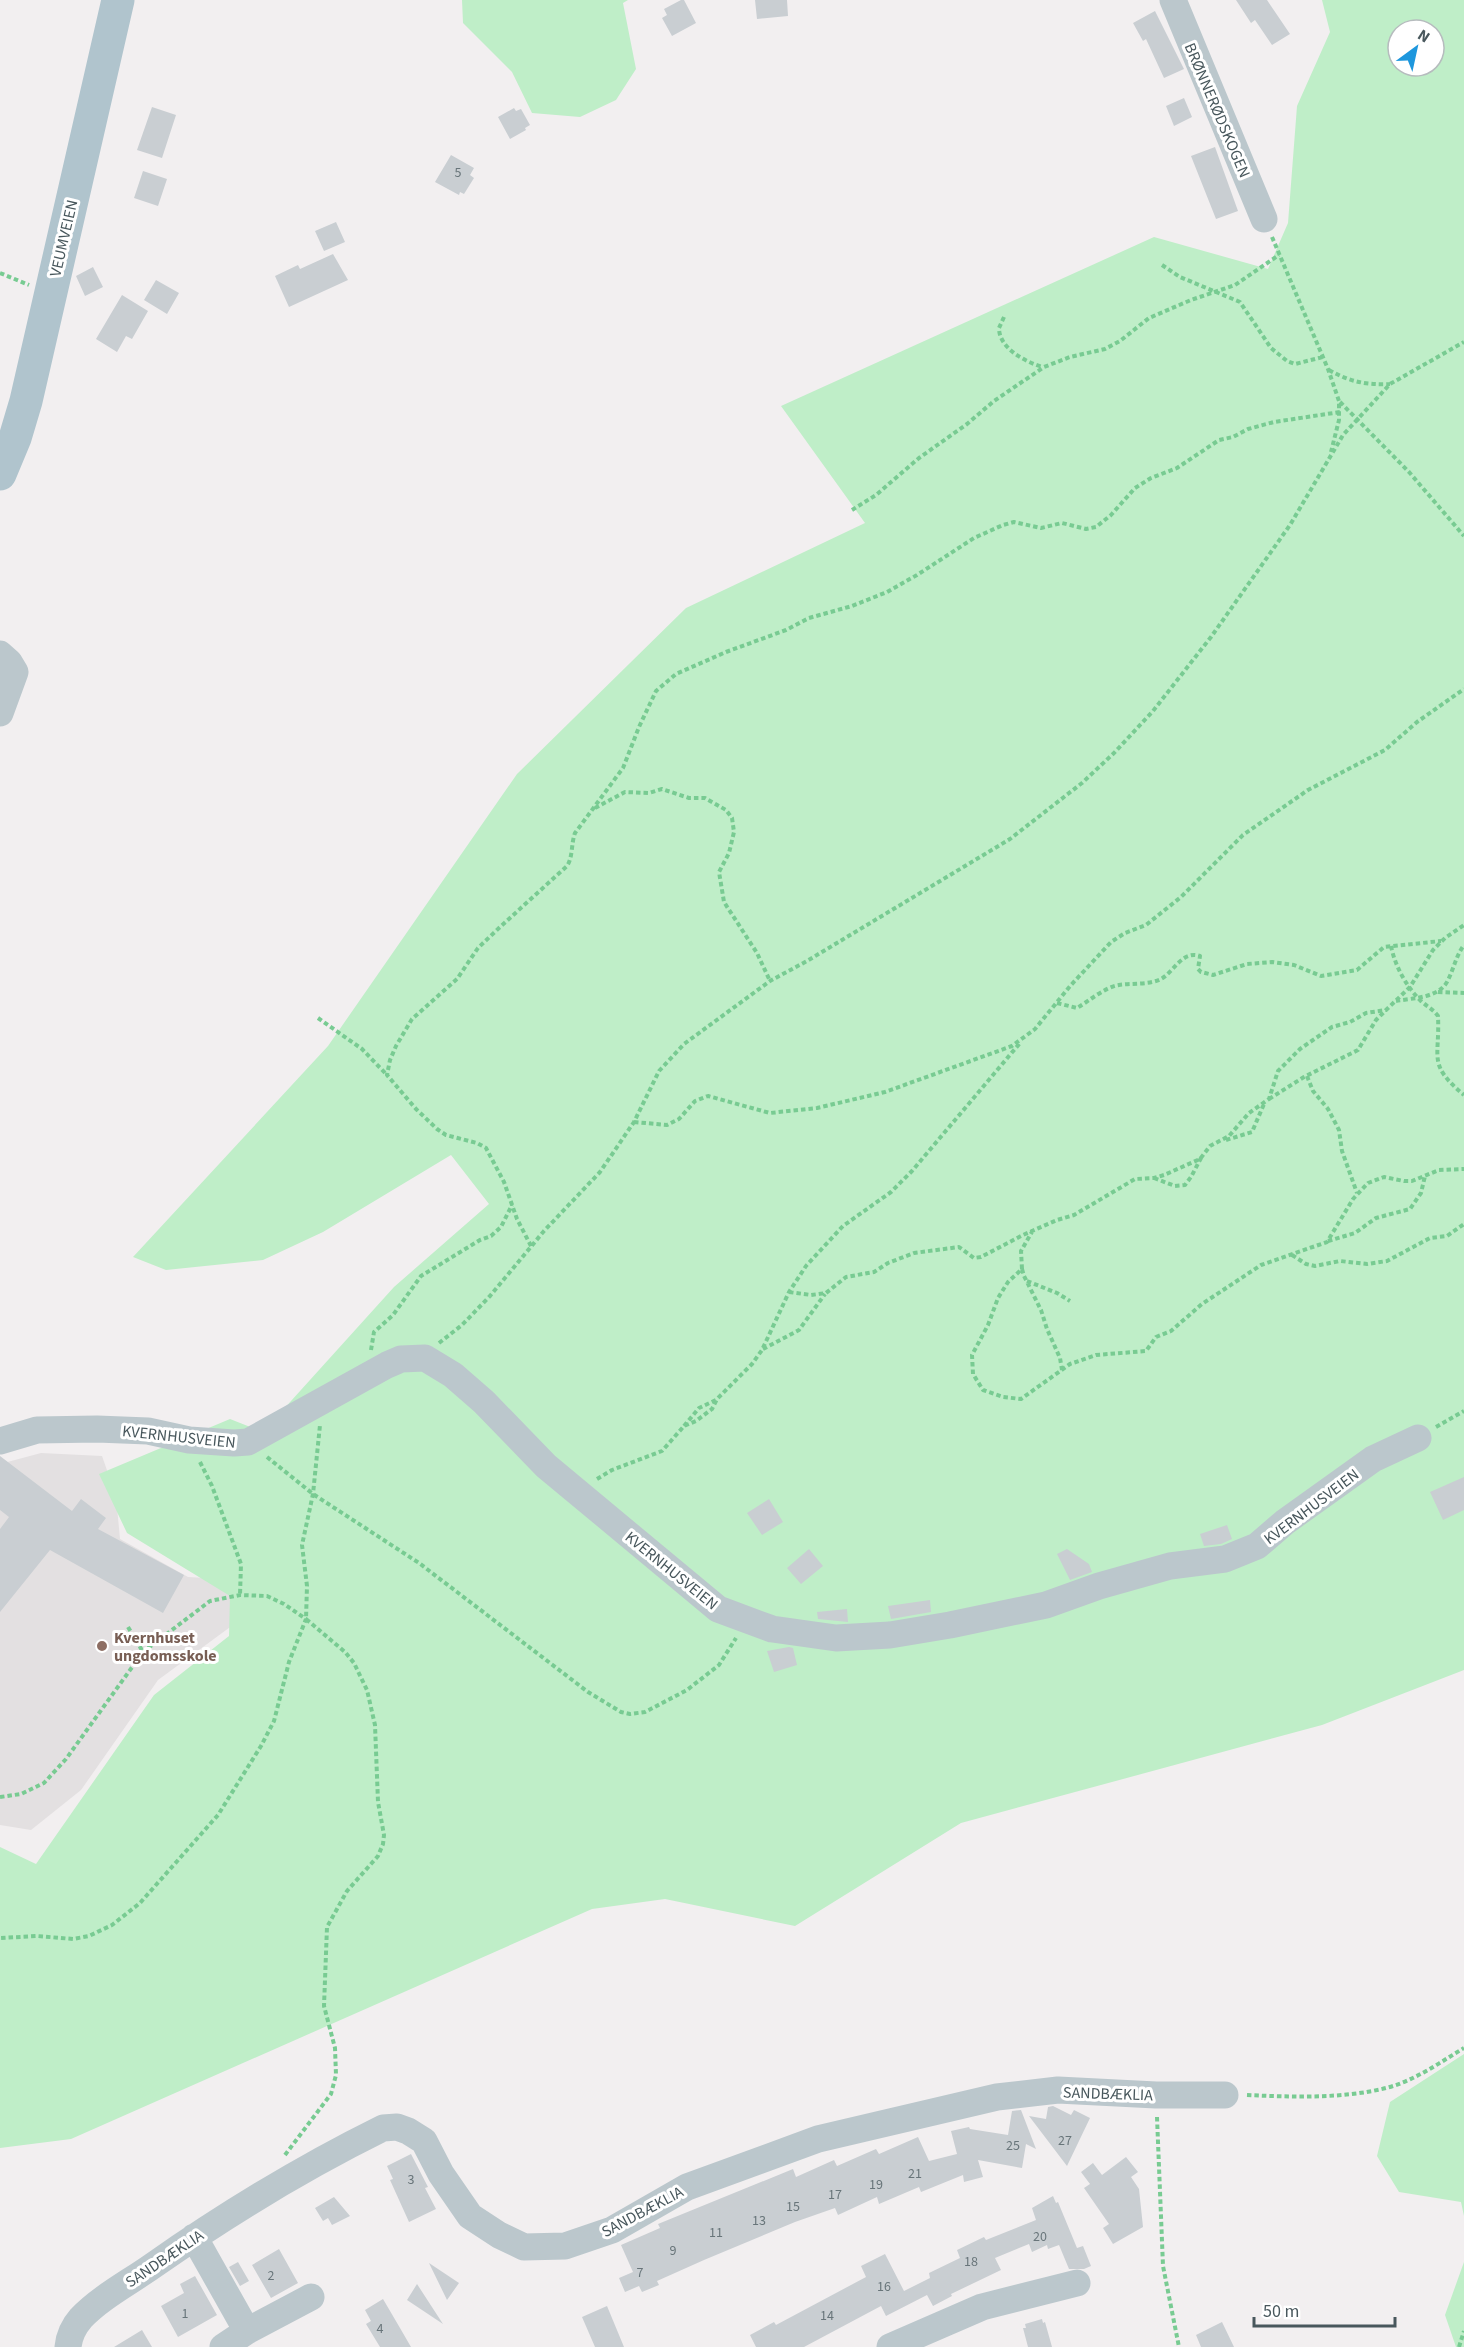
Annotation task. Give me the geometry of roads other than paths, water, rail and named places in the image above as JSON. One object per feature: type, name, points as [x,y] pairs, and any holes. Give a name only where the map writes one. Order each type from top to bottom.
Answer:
[{"type":"main road","name":"VEUMVEIEN","points":[[0,474],[15,438],[26,401],[118,0]]},
{"type":"street","name":"BRØNNERØDSKOGEN","points":[[1173,0],[1264,219]]},
{"type":"street","points":[[0,654],[15,672],[0,713]]},
{"type":"street","name":"KVERNHUSVEIEN","points":[[0,1441],[37,1430],[97,1429],[148,1431],[189,1440],[248,1442],[401,1359],[425,1358],[465,1384],[546,1466],[718,1609],[745,1621],[772,1629],[816,1636],[857,1638],[890,1635],[1046,1605],[1099,1586],[1170,1566],[1225,1559],[1257,1546],[1285,1522],[1373,1459],[1418,1438]]},
{"type":"street","name":"SANDBÆKLIA","points":[[68,2347],[69,2338],[80,2319],[107,2297],[194,2237],[262,2194],[383,2128],[397,2127],[424,2141],[441,2174],[470,2216],[499,2235],[524,2247],[564,2246],[612,2230],[687,2187],[818,2139],[997,2097],[1058,2090],[1156,2095],[1225,2095]]},
{"type":"street","points":[[194,2237],[247,2331]]},
{"type":"street","points":[[890,2347],[982,2307],[1077,2283]]},
{"type":"street","points":[[223,2347],[247,2331],[311,2296]]},
{"type":"place","name":"Kvernhuset ungdomsskole","points":[[102,1646]]}]
